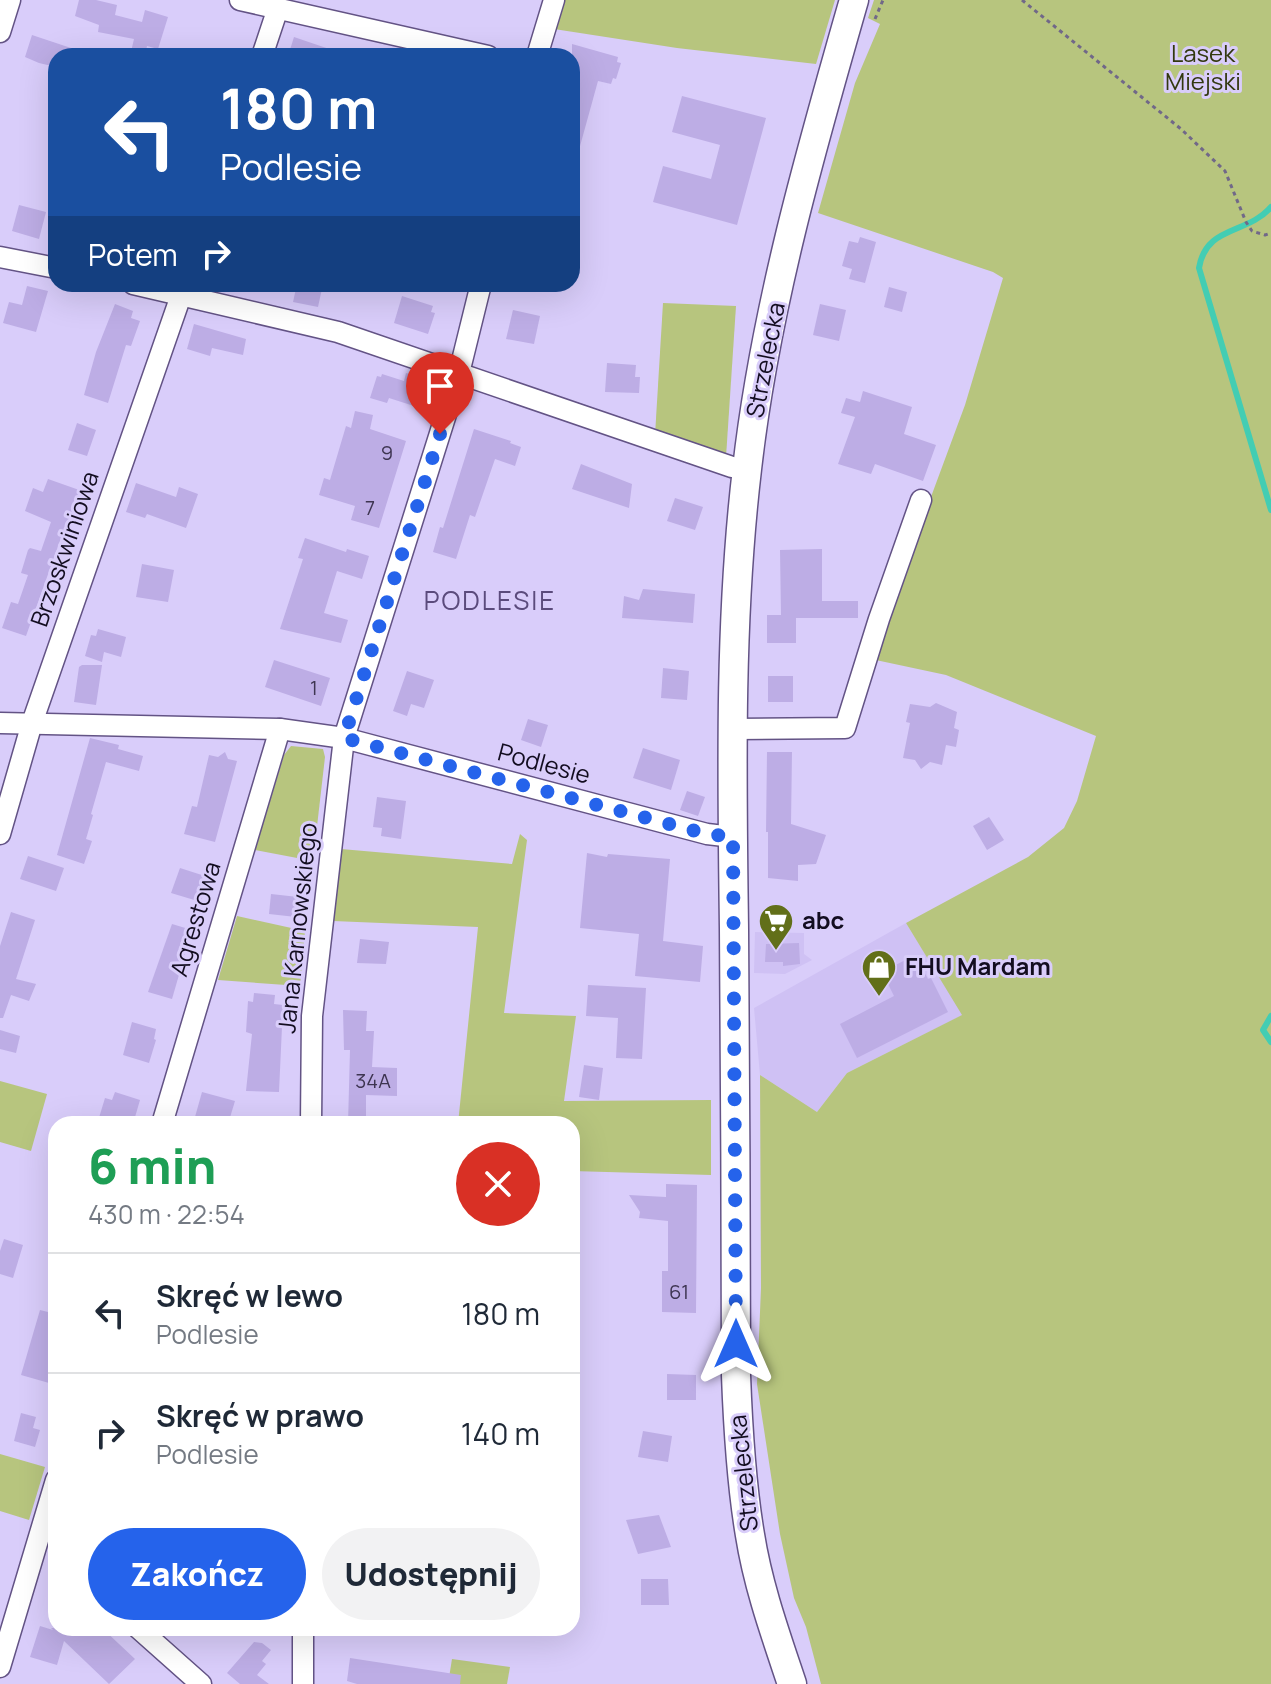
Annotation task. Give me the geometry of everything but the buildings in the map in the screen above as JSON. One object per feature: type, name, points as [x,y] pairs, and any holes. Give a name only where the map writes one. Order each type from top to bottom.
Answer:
[{"type":"street","points":[[0,32],[10,0]]},
{"type":"street","points":[[240,0],[453,48]]},
{"type":"street","points":[[539,48],[554,0]]},
{"type":"street","name":"Strzelecka","points":[[792,1684],[750,1538],[740,1458],[736,1375],[733,837],[736,589],[747,468],[761,368],[793,229],[854,0]]},
{"type":"street","points":[[265,48],[278,8]]},
{"type":"street","points":[[0,257],[48,266]]},
{"type":"street","name":"Brzoskwiniowa","points":[[0,834],[32,723],[183,292]]},
{"type":"street","points":[[195,292],[338,332],[732,467],[747,468]]},
{"type":"street","points":[[344,738],[459,373],[479,292]]},
{"type":"street","points":[[734,729],[845,728],[921,500]]},
{"type":"street","name":"Podlesie","points":[[0,723],[280,729],[344,738],[707,834],[733,837]]},
{"type":"street","name":"Agrestowa","points":[[164,1116],[280,729]]},
{"type":"street","name":"Jana Karnowskiego","points":[[311,1116],[312,1016],[344,738]]},
{"type":"street","points":[[0,1667],[48,1506]]},
{"type":"street","points":[[36,1546],[48,1551]]},
{"type":"street","points":[[147,1636],[201,1684]]},
{"type":"street","points":[[303,1636],[303,1684]]},
{"type":"path","points":[[872,24],[883,0]]},
{"type":"path","points":[[1022,0],[1181,129],[1225,171],[1252,231],[1265,235],[1271,233]]},
{"type":"shaded area","points":[[906,923],[963,1015],[847,1073],[817,1112],[760,1075],[754,1008]]},
{"type":"shaded area","points":[[755,932],[804,933],[804,954],[812,960],[785,974],[754,973]]},
{"type":"green space","points":[[563,0],[835,0],[816,64],[677,48],[554,29]]},
{"type":"green space","name":"Lasek Miejski","points":[[874,0],[1271,0],[1271,1684],[821,1684],[806,1627],[794,1598],[780,1534],[757,1384],[761,1288],[760,1075],[817,1112],[847,1073],[962,1015],[906,923],[1028,857],[1064,828],[1077,801],[1096,736],[946,675],[871,659],[965,405],[1003,278],[818,213],[855,83],[880,24],[868,18]]},
{"type":"green space","points":[[663,303],[736,306],[726,457],[655,435]]},
{"type":"green space","points":[[291,746],[323,749],[325,757],[313,861],[255,850],[284,755]]},
{"type":"green space","points":[[520,834],[527,840],[504,1013],[576,1016],[564,1101],[711,1100],[711,1175],[580,1171],[580,1116],[459,1116],[478,927],[333,921],[341,849],[512,864]]},
{"type":"green space","points":[[237,916],[305,931],[300,986],[218,980]]},
{"type":"green space","points":[[0,1081],[47,1094],[31,1151],[0,1142]]},
{"type":"green space","points":[[0,1454],[45,1467],[29,1520],[0,1511]]},
{"type":"green space","points":[[452,1659],[510,1667],[507,1684],[448,1684]]},
{"type":"waterway","points":[[1271,207],[1261,216],[1210,244],[1199,268],[1271,510]]},
{"type":"waterway","points":[[1271,1016],[1263,1030],[1271,1042]]},
{"type":"place","name":"abc","points":[[776,952]]},
{"type":"place","name":"FHU Mardam","points":[[879,998]]},
{"type":"district","name":"PODLESIE","points":[[490,601]]},
{"type":"route","points":[[440,434],[344,738],[707,834],[733,837],[736,1344]]}]
